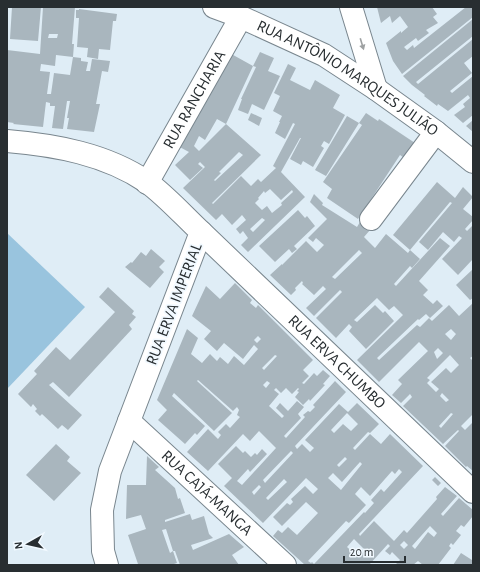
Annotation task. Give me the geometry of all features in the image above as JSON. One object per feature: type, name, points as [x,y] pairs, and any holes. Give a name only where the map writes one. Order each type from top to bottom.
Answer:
[{"type":"street","name":"RUA ANTÔNIO MARQUES JULIÃO","points":[[214,7],[241,17],[324,55],[376,89],[436,132],[473,162]]},
{"type":"street","points":[[351,7],[376,89]]},
{"type":"street","name":"RUA RANCHARIA","points":[[147,183],[241,17]]},
{"type":"street","points":[[371,219],[436,132]]},
{"type":"street","name":"RUA ERVA IMPERIAL","points":[[7,141],[76,151],[96,157],[125,169],[147,183],[201,232],[110,470],[102,510],[103,551],[107,565]]},
{"type":"street","name":"RUA ERVA CHUMBO","points":[[201,232],[300,318],[473,492]]},
{"type":"street","name":"RUA CAJÁ-MANGA","points":[[129,421],[285,565]]},
{"type":"shaded area","points":[[7,233],[85,307],[7,389]]},
{"type":"building","points":[[12,7],[41,7],[38,41],[10,39]]},
{"type":"building","points":[[43,7],[75,7],[72,44],[74,44],[73,57],[81,58],[81,61],[88,62],[86,71],[90,71],[92,59],[110,61],[108,72],[102,71],[96,104],[100,104],[94,132],[67,129],[70,101],[67,101],[63,129],[52,128],[55,106],[50,106],[50,103],[46,102],[43,127],[7,122],[7,50],[40,54]],"holes":[[[49,34],[58,34],[57,38],[48,38]],[[56,55],[73,57],[70,75],[54,73],[51,94],[47,94],[50,72],[40,71],[41,64],[55,66]]]},
{"type":"building","points":[[377,7],[432,7],[437,14],[433,17],[438,23],[426,30],[429,33],[418,41],[416,38],[404,47],[407,50],[413,45],[414,48],[466,7],[473,7],[473,17],[402,74],[393,61],[386,43],[408,27],[400,16],[392,23],[390,16],[381,23]]},
{"type":"building","points":[[79,9],[117,14],[116,21],[113,21],[110,50],[99,49],[98,59],[87,57],[88,48],[77,47],[79,18],[76,18],[76,10]]},
{"type":"building","points":[[473,19],[473,36],[416,82],[418,84],[473,39],[473,56],[464,63],[472,73],[450,91],[452,93],[473,76],[473,115],[463,123],[454,115],[465,107],[463,104],[470,98],[468,95],[448,111],[438,104],[437,106],[424,96],[425,95],[403,76]]},
{"type":"building","points":[[226,51],[253,66],[226,124],[261,155],[212,203],[213,204],[241,176],[251,186],[258,179],[261,182],[276,168],[273,166],[295,124],[293,123],[285,139],[275,133],[282,116],[273,111],[280,96],[274,93],[288,64],[296,68],[290,80],[310,90],[315,80],[340,95],[333,108],[345,115],[329,144],[324,141],[321,146],[324,148],[313,167],[303,161],[301,165],[290,159],[300,138],[281,172],[305,197],[248,252],[241,245],[248,238],[243,231],[240,234],[236,229],[246,220],[242,215],[232,225],[222,214],[216,220],[183,188],[205,167],[200,162],[198,164],[203,168],[190,180],[175,165],[189,152],[174,144]],"holes":[[[217,119],[226,124],[199,151],[194,146],[199,136],[205,140]],[[239,152],[243,155],[215,181],[214,180],[221,173],[219,172]],[[270,189],[281,200],[292,190],[293,192],[281,203],[282,205],[272,213],[267,206],[262,210],[255,203],[264,191],[265,193]],[[262,218],[265,220],[253,232],[250,229]]]},
{"type":"building","points":[[260,52],[274,58],[268,71],[280,76],[264,110],[252,104],[248,114],[238,110],[241,99],[256,67],[253,66]]},
{"type":"building","points":[[251,113],[262,118],[259,126],[248,120]]},
{"type":"building","points":[[366,113],[378,121],[379,119],[418,145],[407,160],[400,155],[358,219],[327,198],[332,189],[323,182],[362,125],[359,123]]},
{"type":"building","points":[[347,116],[359,123],[326,176],[315,170]]},
{"type":"building","points":[[473,120],[473,132],[466,126]]},
{"type":"building","points":[[437,182],[455,198],[463,187],[473,197],[463,209],[473,217],[473,220],[465,229],[467,231],[473,225],[473,259],[458,275],[442,259],[462,238],[459,236],[454,242],[443,232],[428,250],[419,242],[452,203],[450,202],[410,250],[393,235]]},
{"type":"building","points":[[314,194],[323,203],[322,205],[357,227],[360,222],[370,230],[364,237],[375,248],[386,234],[408,253],[410,250],[420,259],[412,268],[410,266],[394,284],[396,286],[440,238],[450,246],[419,281],[428,290],[423,295],[433,304],[437,300],[443,306],[430,318],[426,314],[419,320],[418,319],[377,358],[379,360],[417,325],[420,327],[429,318],[432,321],[449,305],[459,316],[473,303],[473,356],[470,358],[472,360],[473,359],[473,414],[461,426],[465,430],[473,422],[473,471],[467,466],[466,467],[445,446],[459,431],[458,430],[443,444],[403,406],[412,397],[410,394],[401,403],[392,395],[402,384],[398,380],[428,351],[419,342],[379,382],[357,360],[403,315],[394,306],[389,310],[377,298],[354,320],[357,322],[375,305],[383,313],[385,311],[394,321],[366,349],[349,331],[352,327],[349,324],[336,338],[316,318],[342,292],[340,290],[314,316],[306,308],[326,289],[323,286],[314,295],[302,284],[302,281],[291,295],[270,275],[306,241],[317,252],[324,245],[316,238],[313,242],[308,238],[327,219],[310,202]],"holes":[[[359,250],[362,253],[335,279],[332,277]],[[451,329],[456,334],[451,340],[445,334]],[[438,348],[443,353],[437,359],[434,352]],[[450,355],[459,365],[451,373],[446,368],[431,382],[439,389],[436,392],[427,383],[430,380],[427,378]],[[442,393],[449,400],[446,402],[440,396]],[[451,413],[453,414],[441,428],[439,426]]]},
{"type":"building","points":[[298,210],[305,218],[307,216],[315,226],[294,246],[297,249],[292,253],[289,249],[275,262],[259,246]]},
{"type":"building","points":[[151,249],[165,261],[159,267],[164,272],[150,288],[125,267],[131,262],[132,263],[141,252],[146,256]]},
{"type":"building","points":[[473,269],[473,298],[470,300],[456,285]]},
{"type":"building","points":[[235,283],[252,300],[250,303],[256,308],[258,305],[313,360],[303,370],[309,376],[302,383],[304,384],[314,373],[317,376],[323,370],[330,376],[323,384],[325,385],[310,401],[309,399],[303,405],[295,397],[299,392],[297,391],[299,389],[298,388],[292,394],[286,388],[281,393],[276,388],[274,390],[279,394],[269,406],[282,418],[284,416],[276,408],[280,403],[288,411],[297,401],[304,407],[298,414],[301,418],[284,436],[286,438],[305,417],[303,415],[308,411],[310,412],[315,407],[313,405],[335,381],[346,392],[295,446],[297,449],[302,444],[310,452],[314,448],[305,440],[339,404],[348,412],[357,403],[379,424],[370,433],[368,432],[353,448],[355,450],[370,434],[381,444],[390,434],[423,466],[359,534],[360,536],[374,521],[394,541],[404,530],[407,533],[437,499],[436,497],[445,487],[457,496],[441,514],[443,516],[459,498],[473,510],[473,516],[464,527],[461,525],[456,531],[461,535],[453,545],[451,543],[449,546],[451,548],[438,565],[423,565],[418,561],[413,565],[395,565],[400,560],[392,552],[390,555],[385,551],[390,546],[388,544],[369,565],[305,565],[273,536],[278,530],[282,533],[288,527],[297,535],[318,513],[306,502],[282,526],[273,517],[287,503],[290,505],[293,502],[291,499],[305,486],[313,494],[318,489],[306,478],[263,523],[224,486],[232,478],[218,464],[236,446],[243,453],[245,451],[251,457],[255,453],[257,455],[262,449],[267,454],[250,472],[248,469],[237,481],[242,485],[276,448],[259,431],[250,441],[243,434],[208,471],[187,452],[208,429],[218,439],[221,435],[218,432],[226,424],[230,428],[240,417],[237,415],[239,410],[237,407],[233,411],[198,380],[197,381],[232,413],[214,431],[174,393],[172,396],[205,426],[197,435],[195,433],[185,444],[158,420],[167,410],[157,400],[187,329],[198,338],[191,354],[202,363],[210,354],[217,361],[220,357],[228,364],[234,356],[244,365],[258,349],[254,345],[243,359],[224,343],[217,351],[204,339],[211,331],[192,316],[206,286],[220,299]],"holes":[[[258,336],[261,339],[257,343],[254,340]],[[275,355],[277,356],[264,370],[262,368]],[[267,381],[270,383],[266,388],[263,385]],[[347,413],[358,424],[351,431],[343,424],[334,433],[331,430]],[[291,451],[293,453],[265,483],[263,480]],[[345,457],[347,459],[339,467],[337,465]],[[360,462],[362,464],[341,490],[328,478],[333,473],[342,482]],[[399,469],[402,472],[384,492],[381,489],[371,500],[374,503],[314,564],[308,561],[346,521],[349,523],[366,505],[355,494],[361,487],[370,496],[392,471],[395,474]],[[284,479],[287,482],[268,500],[266,498]],[[259,485],[261,487],[254,495],[252,492]],[[430,526],[437,533],[434,537],[428,532],[415,549],[412,546]],[[354,539],[365,550],[358,557],[347,547]],[[404,541],[408,545],[404,549],[400,545]]]},
{"type":"building","points":[[108,287],[134,311],[132,314],[136,317],[129,325],[132,329],[69,397],[53,382],[49,385],[82,415],[68,430],[62,425],[58,429],[42,414],[40,416],[35,411],[37,409],[33,404],[31,407],[18,394],[37,374],[34,371],[56,347],[70,360],[115,312],[99,297]]},
{"type":"building","points":[[56,444],[70,457],[67,461],[81,473],[54,501],[26,475]]},
{"type":"building","points":[[147,456],[159,467],[155,470],[175,488],[178,499],[180,498],[185,513],[165,520],[165,522],[190,514],[192,520],[204,516],[209,534],[213,538],[191,545],[193,550],[229,534],[244,547],[232,555],[239,565],[180,565],[175,551],[173,551],[177,563],[171,565],[135,565],[138,564],[128,535],[146,529],[141,515],[126,519],[127,485],[146,485]],"holes":[[[166,529],[173,551],[170,553],[162,530]]]},
{"type":"building","points":[[435,477],[441,483],[438,486],[432,480]]},
{"type":"building","points":[[461,553],[472,560],[473,558],[473,565],[453,565]]}]
